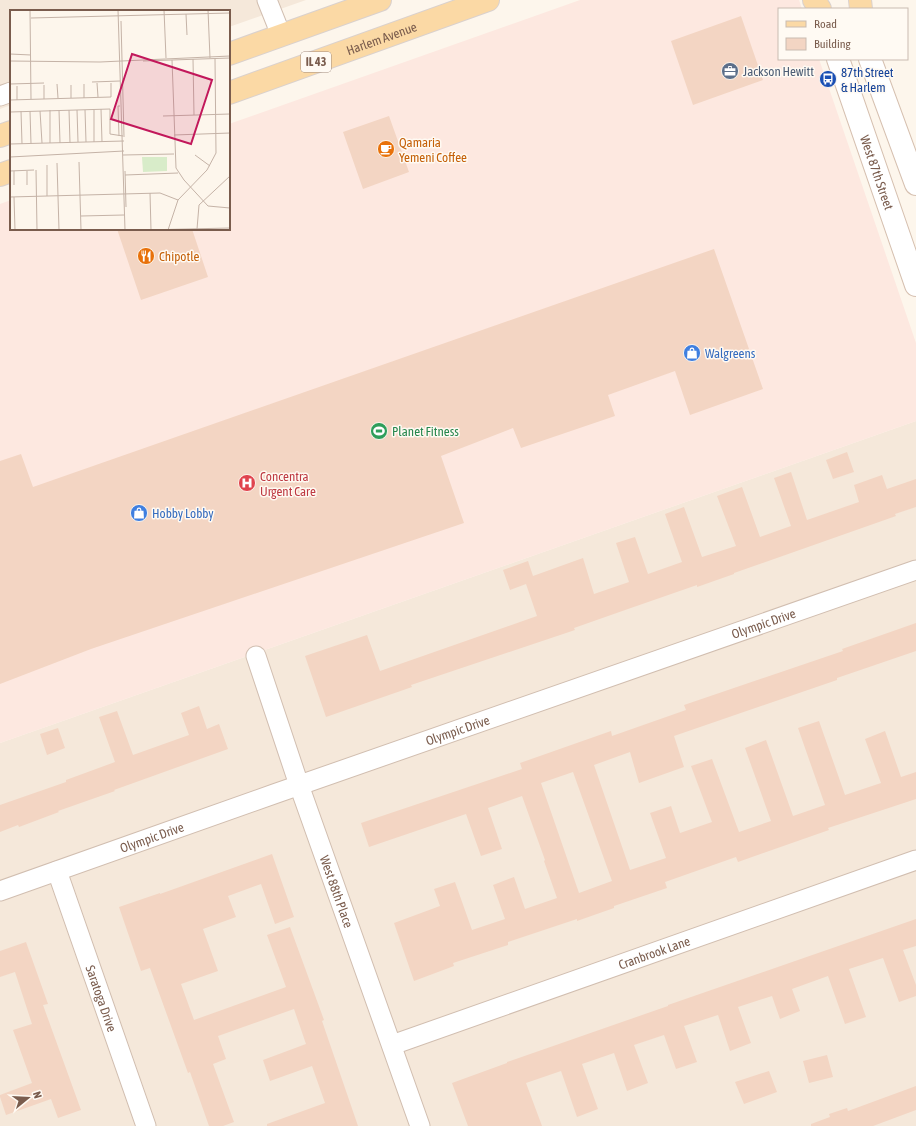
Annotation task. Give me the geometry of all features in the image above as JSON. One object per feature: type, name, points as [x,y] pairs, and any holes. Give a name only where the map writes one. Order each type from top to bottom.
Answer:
[{"type":"main road","points":[[230,54],[380,0]]},
{"type":"main road","name":"Harlem Avenue","points":[[230,93],[488,0]]},
{"type":"main road","name":"West 87th Street","points":[[838,60],[916,285]]},
{"type":"main road","points":[[870,60],[916,184]]},
{"type":"main road","points":[[0,136],[10,132]]},
{"type":"main road","points":[[0,175],[10,171]]},
{"type":"street","points":[[267,0],[281,36]]},
{"type":"street","points":[[0,96],[10,92]]},
{"type":"street","name":"Olympic Drive","points":[[0,891],[916,570]]},
{"type":"street","name":"West 88th Place","points":[[256,656],[299,785],[420,1126]]},
{"type":"street","name":"Cranbrook Lane","points":[[392,1045],[916,860]]},
{"type":"street","name":"Saratoga Drive","points":[[57,871],[146,1126]]},
{"type":"shaded area","points":[[0,0],[306,0],[230,27],[230,10],[10,10],[10,105],[0,109]]},
{"type":"shaded area","points":[[580,0],[799,0],[802,8],[778,8],[778,60],[819,60],[916,343],[916,421],[0,743],[0,204],[10,200],[10,230],[230,230],[230,124]]},
{"type":"shaded area","points":[[916,421],[916,1126],[0,1126],[0,743]]},
{"type":"building","points":[[741,16],[763,80],[693,105],[671,41]]},
{"type":"building","points":[[389,116],[409,172],[363,189],[343,132]]},
{"type":"building","points":[[117,230],[192,230],[208,277],[141,300]]},
{"type":"building","points":[[714,249],[763,389],[690,415],[675,371],[608,395],[615,416],[521,448],[513,428],[441,456],[464,523],[91,649],[0,684],[0,461],[21,454],[33,487]]},
{"type":"building","points":[[847,452],[854,472],[833,479],[826,460]]},
{"type":"building","points":[[791,472],[807,520],[859,502],[854,485],[882,475],[887,489],[916,479],[916,507],[895,514],[896,516],[734,574],[697,587],[697,585],[574,628],[575,630],[411,685],[412,687],[326,717],[305,656],[367,635],[380,671],[537,616],[526,584],[510,590],[503,570],[528,561],[533,576],[583,558],[594,594],[629,582],[616,543],[635,537],[648,574],[682,562],[665,514],[684,507],[702,557],[736,546],[717,496],[742,487],[760,537],[791,526],[774,478]]},
{"type":"building","points":[[916,623],[916,651],[674,736],[684,767],[639,783],[630,752],[594,765],[630,870],[666,858],[650,813],[671,806],[680,833],[712,822],[691,766],[712,759],[739,832],[771,821],[745,748],[766,740],[793,816],[825,805],[798,728],[819,721],[845,795],[881,783],[865,739],[885,731],[901,777],[916,772],[916,799],[828,828],[829,830],[738,862],[736,857],[665,882],[667,888],[614,906],[614,908],[577,921],[577,919],[508,942],[508,945],[453,963],[454,966],[414,981],[394,923],[440,906],[434,889],[455,882],[472,930],[505,919],[493,885],[514,877],[525,909],[557,898],[544,861],[545,860],[522,796],[488,808],[502,849],[481,856],[466,814],[369,847],[361,823],[522,769],[520,763],[611,731],[612,736],[686,710],[684,705],[843,651],[842,649]],"holes":[[[573,772],[612,881],[579,893],[541,783]]]},
{"type":"building","points":[[199,706],[207,729],[219,724],[228,749],[114,790],[115,791],[58,811],[59,812],[19,827],[18,825],[0,832],[0,805],[66,782],[66,780],[115,762],[99,717],[117,711],[133,755],[189,735],[181,713]]},
{"type":"building","points":[[58,728],[65,748],[47,755],[40,734]]},
{"type":"building","points":[[272,854],[294,917],[275,924],[261,884],[228,896],[236,917],[203,929],[218,971],[181,984],[194,1020],[286,987],[267,935],[290,927],[324,1020],[322,1021],[358,1126],[267,1126],[267,1124],[325,1103],[312,1066],[270,1081],[263,1060],[306,1044],[294,1009],[218,1036],[226,1059],[213,1064],[234,1122],[223,1126],[209,1126],[150,968],[141,971],[119,907]]},
{"type":"building","points":[[916,919],[916,946],[903,950],[916,985],[916,996],[899,1002],[883,958],[849,969],[866,1017],[845,1024],[828,976],[792,989],[800,1011],[780,1019],[772,996],[738,1007],[751,1043],[730,1051],[718,1015],[684,1026],[697,1062],[676,1069],[664,1035],[634,1045],[648,1083],[627,1091],[614,1053],[582,1064],[598,1109],[577,1117],[561,1071],[526,1083],[542,1126],[468,1126],[452,1083],[668,1005]]},
{"type":"building","points":[[26,942],[48,1004],[43,1005],[81,1110],[58,1118],[51,1099],[6,1115],[0,1097],[0,1095],[32,1083],[13,1030],[32,1024],[15,972],[0,977],[0,951]]},
{"type":"building","points":[[827,1055],[833,1077],[809,1083],[803,1061]]},
{"type":"building","points":[[769,1071],[777,1092],[744,1104],[735,1082]]},
{"type":"building","points":[[916,1086],[916,1110],[873,1126],[811,1126],[811,1124],[830,1117],[829,1114],[847,1108],[848,1111]]},
{"type":"place","name":"Jackson Hewitt","points":[[730,71]]},
{"type":"place","name":"87th Street & Harlem","points":[[828,79]]},
{"type":"place","name":"Qamaria Yemeni Coffee","points":[[386,149]]},
{"type":"place","name":"Chipotle","points":[[146,256]]},
{"type":"place","name":"Walgreens","points":[[692,353]]},
{"type":"place","name":"Planet Fitness","points":[[379,431]]},
{"type":"place","name":"Concentra Urgent Care","points":[[247,483]]},
{"type":"place","name":"Hobby Lobby","points":[[139,513]]}]
